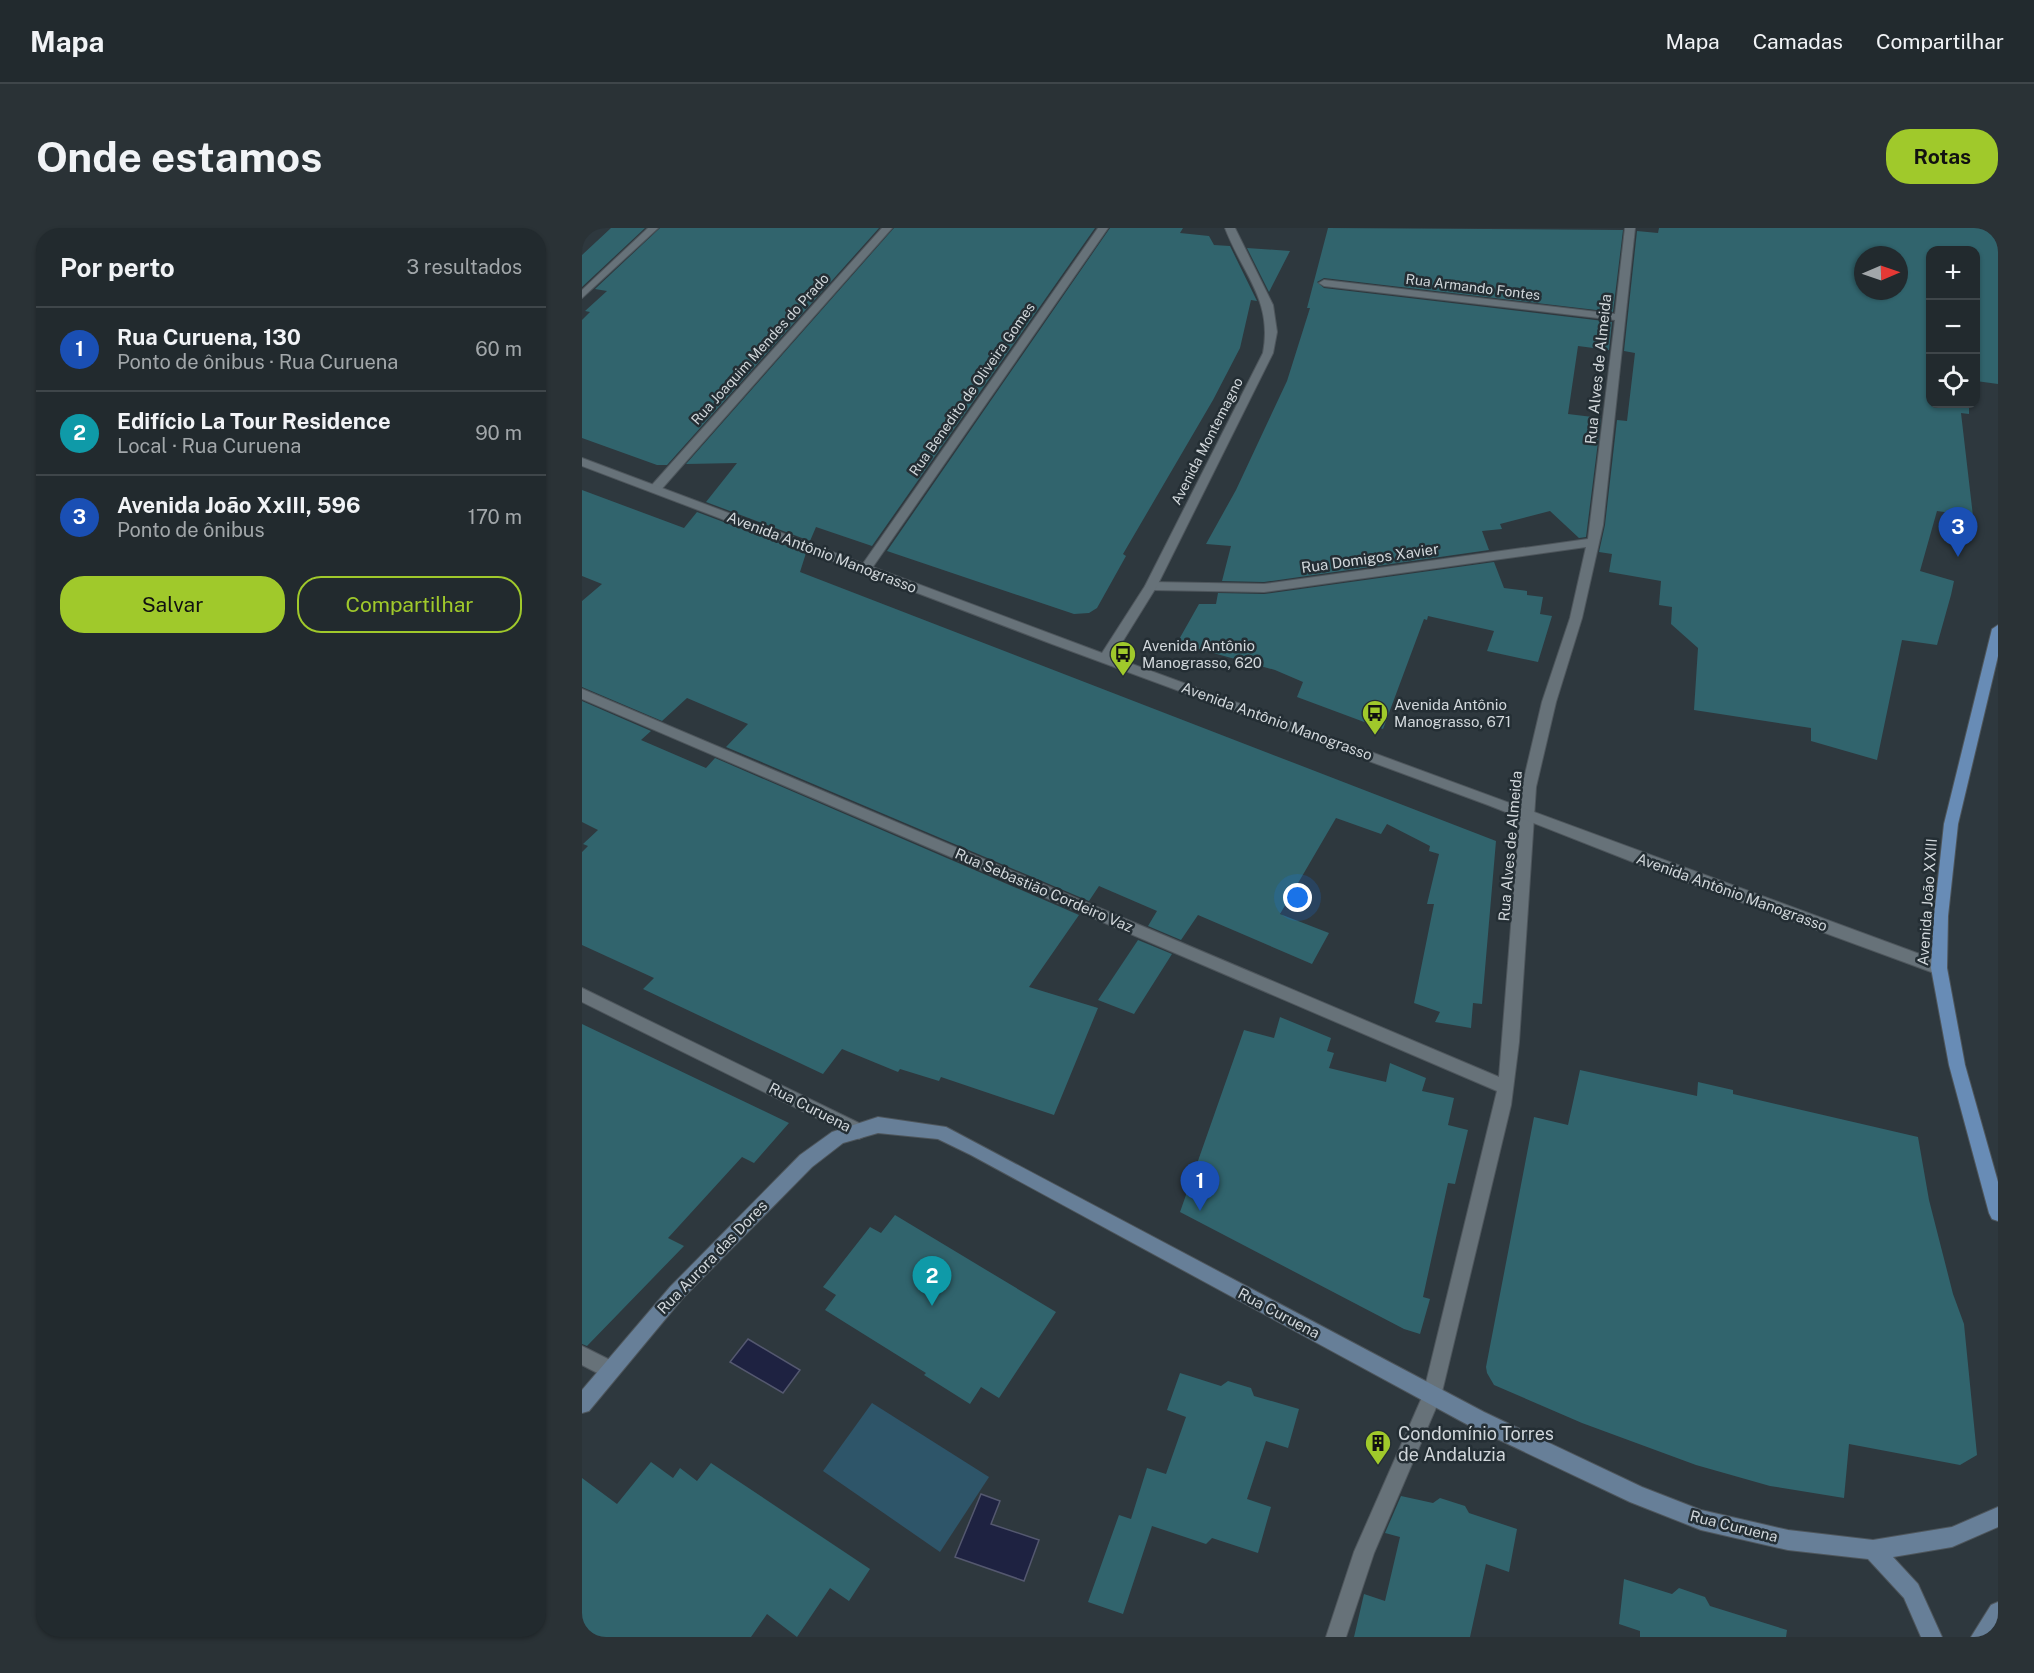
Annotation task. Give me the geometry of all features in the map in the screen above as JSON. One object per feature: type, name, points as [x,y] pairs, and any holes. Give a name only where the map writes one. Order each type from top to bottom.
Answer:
[{"type":"main road","name":"Avenida João XXIII","points":[[1998,629],[1951,824],[1941,916],[1939,968],[1957,1065],[1998,1213]]},
{"type":"main road","name":"Rua Curuena","points":[[859,1131],[878,1125],[940,1132],[978,1150],[1432,1396],[1637,1495],[1701,1520],[1788,1540],[1873,1550],[1952,1537],[1998,1517]]},
{"type":"main road","name":"Rua Aurora das Dores","points":[[582,1404],[676,1293],[806,1161],[838,1137],[859,1131]]},
{"type":"main road","points":[[1873,1550],[1911,1591],[1932,1637]]},
{"type":"main road","points":[[1981,1637],[1998,1612]]},
{"type":"street","points":[[582,296],[653,228]]},
{"type":"street","name":"Rua Joaquim Mendes do Prado","points":[[655,489],[887,228]]},
{"type":"street","name":"Rua Benedito de Oliveira Gomes","points":[[866,568],[1103,228]]},
{"type":"street","name":"Avenida Montemagno","points":[[1106,658],[1151,586],[1268,353],[1272,332],[1268,305],[1230,228]]},
{"type":"street","name":"Rua Alves de Almeida","points":[[1336,1637],[1364,1552],[1432,1396],[1503,1105],[1511,1042],[1529,787],[1544,724],[1576,618],[1593,542],[1630,228]]},
{"type":"street","name":"Rua Armando Fontes","points":[[1323,283],[1620,318]]},
{"type":"street","name":"Avenida Antônio Manograsso","points":[[582,462],[1527,814],[1648,862],[1939,968]]},
{"type":"street","name":"Rua Domigos Xavier","points":[[1151,586],[1264,588],[1593,542]]},
{"type":"street","name":"Rua Sebastião Cordeiro Vaz","points":[[582,694],[1505,1086]]},
{"type":"street","name":"Rua Curuena","points":[[582,995],[859,1131]]},
{"type":"street","points":[[582,1355],[609,1370]]},
{"type":"shaded area","points":[[748,1339],[800,1370],[783,1393],[730,1362]]},
{"type":"shaded area","points":[[872,1403],[989,1477],[940,1552],[823,1471]]},
{"type":"shaded area","points":[[981,1494],[1000,1501],[991,1524],[1039,1540],[1024,1581],[955,1557]]},
{"type":"building","points":[[611,228],[645,228],[582,287],[582,255]]},
{"type":"building","points":[[660,228],[879,228],[667,465],[657,465],[582,438],[582,320],[590,312],[585,311],[607,291],[595,289]]},
{"type":"building","points":[[894,228],[1095,228],[872,546],[816,527],[810,541],[706,502],[737,463],[686,464]]},
{"type":"building","points":[[1110,228],[1183,228],[1180,233],[1209,236],[1214,245],[1230,246],[1257,301],[1251,300],[1240,348],[1213,400],[1123,554],[1126,556],[1097,608],[1089,613],[1074,614],[887,551]]},
{"type":"building","points":[[1328,228],[1623,230],[1613,312],[1324,278],[1317,282],[1324,288],[1612,322],[1609,350],[1578,346],[1568,414],[1601,418],[1586,537],[1579,538],[1550,511],[1500,524],[1502,529],[1482,531],[1489,550],[1264,582],[1222,581],[1231,546],[1206,544],[1236,490],[1287,381],[1310,308],[1307,308]]},
{"type":"building","points":[[1659,228],[1998,228],[1998,384],[1980,382],[1980,246],[1926,246],[1926,408],[1969,408],[1969,414],[1961,413],[1973,516],[1937,511],[1920,571],[1954,581],[1951,595],[1937,645],[1902,640],[1877,760],[1811,741],[1811,728],[1694,710],[1698,648],[1671,624],[1672,607],[1659,605],[1661,581],[1609,572],[1612,554],[1599,552],[1605,525],[1617,420],[1627,421],[1635,353],[1624,351],[1637,231],[1658,233]]},
{"type":"building","points":[[1247,248],[1290,251],[1269,292]]},
{"type":"building","points":[[582,490],[684,528],[697,512],[806,553],[800,572],[1496,841],[1482,1004],[1473,1003],[1471,1028],[1435,1022],[1440,1012],[1414,1003],[1434,904],[1427,904],[1439,854],[1429,851],[1430,846],[1387,824],[1381,834],[1336,818],[1280,914],[1329,933],[1312,964],[1198,915],[1181,940],[1148,926],[1157,911],[1099,886],[1089,901],[726,747],[748,724],[687,698],[662,721],[582,687],[582,601],[602,584],[582,576]]},
{"type":"building","points":[[1494,562],[1504,588],[1527,591],[1527,595],[1543,597],[1540,614],[1552,616],[1538,662],[1487,651],[1494,631],[1428,616],[1427,620],[1424,619],[1383,729],[1297,697],[1303,682],[1275,670],[1177,643],[1199,604],[1216,604],[1218,593],[1264,594]]},
{"type":"building","points":[[582,701],[651,731],[641,740],[706,768],[715,758],[1079,915],[1029,987],[1098,1008],[1054,1115],[941,1077],[939,1081],[900,1069],[898,1072],[842,1049],[823,1074],[643,989],[654,978],[582,945],[582,852],[588,846],[583,844],[598,830],[582,822]]},
{"type":"building","points":[[1138,940],[1172,954],[1134,1014],[1098,1000]]},
{"type":"building","points":[[1280,1017],[1331,1038],[1327,1051],[1334,1053],[1329,1068],[1386,1082],[1390,1063],[1426,1078],[1422,1091],[1454,1098],[1448,1125],[1468,1130],[1455,1184],[1448,1183],[1423,1297],[1430,1299],[1420,1334],[1404,1329],[1180,1212],[1244,1030],[1274,1038]]},
{"type":"building","points":[[582,1024],[789,1123],[754,1163],[742,1157],[668,1238],[684,1246],[587,1346],[582,1344]]},
{"type":"building","points":[[1580,1070],[1697,1096],[1698,1082],[1733,1090],[1733,1094],[1918,1137],[1929,1200],[1953,1294],[1964,1324],[1977,1455],[1960,1465],[1849,1444],[1844,1498],[1770,1486],[1696,1465],[1582,1423],[1494,1385],[1486,1367],[1534,1117],[1568,1125]]},
{"type":"building","points":[[895,1215],[1056,1312],[999,1398],[981,1387],[970,1404],[924,1375],[926,1373],[825,1310],[836,1295],[823,1287],[870,1227],[881,1233]]},
{"type":"building","points":[[1180,1373],[1221,1386],[1228,1381],[1251,1388],[1254,1396],[1299,1409],[1288,1448],[1266,1441],[1247,1499],[1271,1507],[1258,1553],[1212,1538],[1206,1544],[1152,1526],[1123,1614],[1088,1602],[1119,1515],[1131,1519],[1147,1468],[1166,1474],[1186,1417],[1167,1410]]},
{"type":"building","points":[[651,1462],[673,1478],[680,1468],[697,1481],[711,1463],[870,1569],[849,1601],[830,1588],[797,1637],[767,1614],[751,1637],[582,1637],[582,1478],[617,1504]]},
{"type":"building","points":[[1401,1496],[1433,1503],[1440,1498],[1465,1506],[1469,1513],[1517,1529],[1509,1572],[1486,1564],[1470,1637],[1354,1637],[1364,1594],[1385,1601],[1400,1537],[1385,1533]]},
{"type":"building","points":[[1624,1579],[1672,1594],[1679,1588],[1705,1597],[1710,1606],[1787,1630],[1786,1637],[1640,1637],[1640,1631],[1619,1624]]},
{"type":"place","name":"Avenida João XxIII, 596","points":[[1958,557]]},
{"type":"place","name":"Avenida Antônio Manograsso, 620","points":[[1123,677]]},
{"type":"place","name":"Avenida Antônio Manograsso, 671","points":[[1375,736]]},
{"type":"place","name":"Rua Curuena, 130","points":[[1200,1211]]},
{"type":"place","name":"Edifício La Tour Residence","points":[[932,1306]]},
{"type":"place","name":"Condomínio Torres de Andaluzia","points":[[1378,1466]]}]
